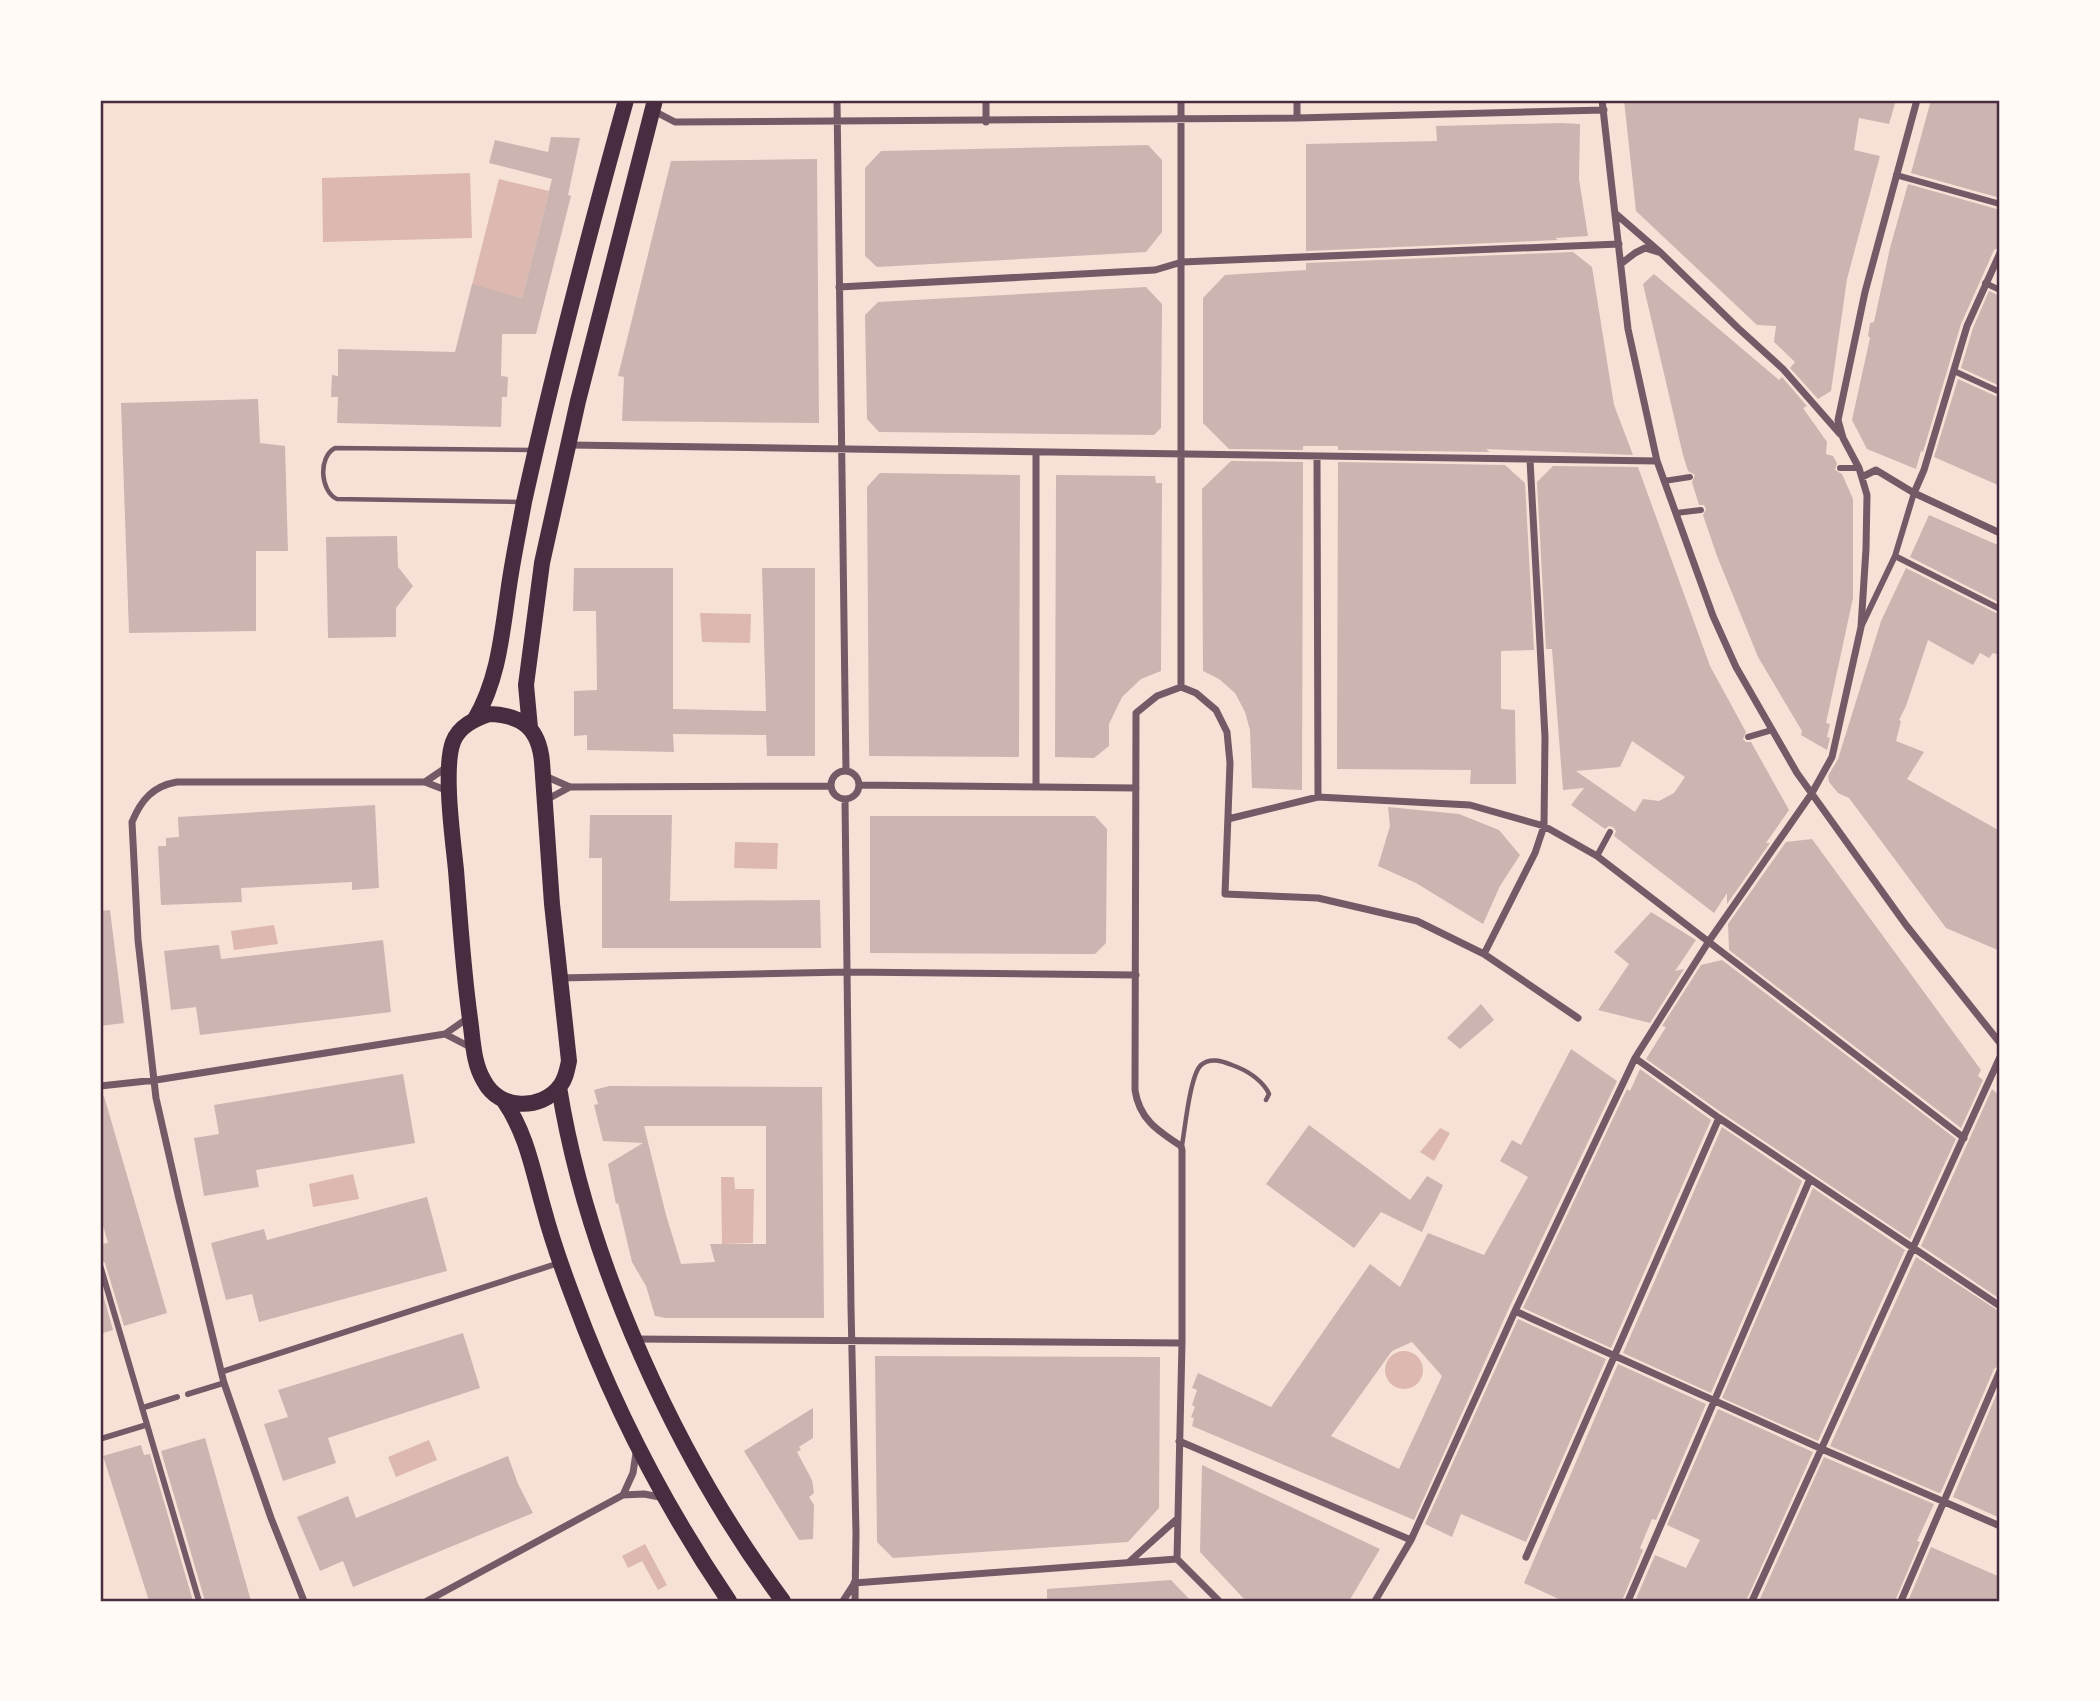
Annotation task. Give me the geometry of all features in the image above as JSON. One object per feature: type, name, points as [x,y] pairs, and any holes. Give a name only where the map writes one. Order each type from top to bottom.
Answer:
[{"type":"main road","points":[[475,719],[486,701],[498,663],[524,502],[582,257],[626,100]]},
{"type":"main road","points":[[504,1101],[534,1103],[545,1099],[559,1087],[566,1075],[569,1061],[558,978],[541,748],[530,728],[526,685],[542,563],[654,105]]},
{"type":"main road","points":[[530,728],[517,718],[489,714],[461,728],[453,741],[450,792],[464,973],[474,1049],[485,1085],[504,1101],[524,1138],[561,1263],[596,1359],[665,1498],[729,1601]]},
{"type":"main road","points":[[559,1087],[573,1155],[612,1282],[635,1339],[668,1413],[702,1476],[732,1528],[783,1601]]},
{"type":"street","points":[[837,100],[846,771]]},
{"type":"street","points":[[986,100],[986,122]]},
{"type":"street","points":[[1181,100],[1181,687]]},
{"type":"street","points":[[1297,100],[1297,118]]},
{"type":"street","points":[[1602,100],[1622,263],[1624,313],[1657,461],[1713,616],[1736,667],[1812,793],[1906,925],[2000,1043]]},
{"type":"street","points":[[1375,1601],[1411,1540],[1634,1058],[1709,942],[1812,793],[1832,757],[1861,627],[1867,536],[1867,495],[1859,468],[1843,438],[1838,420],[1865,292],[1917,100]]},
{"type":"street","points":[[654,105],[675,122],[1297,118],[1604,110]]},
{"type":"street","points":[[1896,175],[2000,204]]},
{"type":"street","points":[[1616,214],[1783,369],[1843,438]]},
{"type":"street","points":[[839,287],[1155,270],[1182,262],[1619,244]]},
{"type":"street","points":[[1622,263],[1645,248],[1661,253]]},
{"type":"street","points":[[1861,627],[1895,556],[1967,326],[2000,253]]},
{"type":"street","points":[[1985,283],[2000,289]]},
{"type":"street","points":[[1954,371],[2000,392]]},
{"type":"street","points":[[569,445],[1657,461]]},
{"type":"street","points":[[1036,453],[1036,787]]},
{"type":"street","points":[[1317,457],[1318,797]]},
{"type":"street","points":[[1484,954],[1535,853],[1544,826],[1545,737],[1530,460]]},
{"type":"street","points":[[1840,468],[1859,468]]},
{"type":"street","points":[[1862,477],[1876,470],[1914,494],[2000,533]]},
{"type":"street","points":[[1664,481],[1690,477]]},
{"type":"street","points":[[1676,513],[1701,510]]},
{"type":"street","points":[[1895,556],[2000,609]]},
{"type":"street","points":[[1219,1601],[1177,1559],[1182,1343],[1182,1148],[1155,1129],[1141,1113],[1137,1102],[1136,713],[1157,696],[1181,687],[1196,693],[1216,710],[1227,732],[1230,762],[1225,894],[1318,898],[1417,921],[1484,954],[1578,1018]]},
{"type":"street","points":[[1748,737],[1772,730]]},
{"type":"street","points":[[425,782],[450,764]]},
{"type":"street","points":[[846,771],[856,776],[859,785],[856,794],[845,799],[835,795],[831,786],[835,775],[846,771]]},
{"type":"street","points":[[544,776],[570,787],[831,786]]},
{"type":"street","points":[[304,1601],[271,1518],[224,1383],[156,1098],[138,940],[132,822],[138,806],[150,792],[164,784],[177,782],[425,782],[450,792]]},
{"type":"street","points":[[859,785],[1136,788]]},
{"type":"street","points":[[545,800],[570,787]]},
{"type":"street","points":[[1228,819],[1318,797],[1470,805],[1544,826],[1597,856],[1964,1138]]},
{"type":"street","points":[[845,799],[855,1601]]},
{"type":"street","points":[[1597,856],[1610,832]]},
{"type":"street","points":[[558,978],[847,972],[1136,975]]},
{"type":"street","points":[[100,1086],[156,1080],[445,1034],[470,1017]]},
{"type":"street","points":[[445,1034],[474,1049]]},
{"type":"street","points":[[1752,1601],[2000,1057]]},
{"type":"street","points":[[1634,1058],[2000,1306]]},
{"type":"street","points":[[1526,1557],[1719,1118]]},
{"type":"street","points":[[1628,1601],[1810,1179]]},
{"type":"street","points":[[221,1372],[561,1263]]},
{"type":"street","points":[[100,1265],[200,1601]]},
{"type":"street","points":[[1515,1311],[2000,1526]]},
{"type":"street","points":[[635,1339],[1182,1343]]},
{"type":"street","points":[[1901,1601],[2000,1371]]},
{"type":"street","points":[[188,1394],[224,1383]]},
{"type":"street","points":[[142,1408],[177,1397]]},
{"type":"street","points":[[100,1438],[146,1425]]},
{"type":"street","points":[[1180,1441],[1411,1540]]},
{"type":"street","points":[[623,1495],[634,1473],[637,1446]]},
{"type":"street","points":[[426,1601],[623,1495],[644,1494],[665,1498]]},
{"type":"street","points":[[1128,1563],[1178,1518]]},
{"type":"street","points":[[854,1583],[1177,1559]]},
{"type":"street","points":[[842,1601],[854,1583]]},
{"type":"lane","points":[[524,502],[337,499],[330,496],[325,489],[324,460],[328,452],[335,449],[537,450]]},
{"type":"lane","points":[[1182,1148],[1195,1076],[1202,1064],[1220,1060],[1248,1072],[1267,1090],[1269,1094],[1266,1100]]},
{"type":"shaded area","points":[[470,173],[472,238],[323,242],[322,178]]},
{"type":"shaded area","points":[[499,179],[549,191],[522,298],[472,285]]},
{"type":"shaded area","points":[[700,613],[751,614],[750,643],[702,642]]},
{"type":"shaded area","points":[[735,842],[778,843],[777,869],[734,868]]},
{"type":"shaded area","points":[[274,925],[278,944],[234,950],[231,931]]},
{"type":"shaded area","points":[[1440,1128],[1450,1133],[1434,1161],[1420,1152]]},
{"type":"shaded area","points":[[353,1174],[359,1199],[313,1207],[309,1184]]},
{"type":"shaded area","points":[[721,1177],[734,1177],[735,1189],[754,1189],[753,1243],[722,1244]]},
{"type":"shaded area","points":[[1404,1351],[1417,1357],[1423,1370],[1417,1383],[1404,1389],[1391,1383],[1385,1370],[1391,1357]]},
{"type":"shaded area","points":[[429,1440],[437,1460],[396,1477],[388,1457]]},
{"type":"shaded area","points":[[645,1544],[667,1585],[658,1590],[642,1561],[628,1568],[622,1556]]},
{"type":"building","points":[[1624,100],[1896,100],[1889,124],[1859,118],[1854,150],[1880,156],[1847,279],[1831,391],[1818,399],[1790,368],[1795,362],[1774,342],[1776,326],[1757,325],[1636,211]]},
{"type":"building","points":[[1931,100],[2000,100],[2000,198],[1911,173]]},
{"type":"building","points":[[1580,124],[1579,179],[1588,236],[1555,238],[1558,240],[1306,251],[1306,144],[1437,141],[1436,126]]},
{"type":"building","points":[[551,137],[580,138],[568,195],[571,196],[536,334],[502,334],[501,376],[508,377],[507,397],[502,397],[501,427],[337,423],[338,397],[331,397],[332,375],[338,376],[338,349],[455,352],[472,284],[522,298],[552,179],[489,163],[495,140],[548,152]]},
{"type":"building","points":[[1148,145],[1162,160],[1162,232],[1146,252],[877,267],[865,256],[865,168],[881,151]]},
{"type":"building","points":[[817,159],[819,423],[622,421],[624,377],[618,376],[671,161]]},
{"type":"building","points":[[1908,184],[2000,210],[2000,247],[1994,250],[1961,324],[1916,469],[1867,449],[1852,420],[1870,338],[1870,323],[1874,322],[1890,248]]},
{"type":"building","points":[[1573,252],[1592,267],[1614,405],[1633,455],[1486,449],[1490,452],[1338,450],[1338,446],[1303,446],[1303,450],[1229,449],[1203,423],[1203,298],[1225,275],[1306,270],[1306,263]]},
{"type":"building","points":[[1654,274],[1779,380],[1782,377],[1807,406],[1803,408],[1827,442],[1826,454],[1833,456],[1837,463],[1835,470],[1842,474],[1853,499],[1853,598],[1826,723],[1830,724],[1827,750],[1801,735],[1802,731],[1758,657],[1717,556],[1703,515],[1706,509],[1704,505],[1699,505],[1692,482],[1695,475],[1688,471],[1683,455],[1643,284]]},
{"type":"building","points":[[1146,287],[1162,304],[1161,428],[1154,435],[879,432],[867,419],[865,315],[878,302]]},
{"type":"building","points":[[1989,291],[2000,296],[2000,386],[1961,368],[1973,328]]},
{"type":"building","points":[[1958,379],[2000,398],[2000,486],[1934,457]]},
{"type":"building","points":[[258,399],[260,443],[285,446],[288,551],[256,551],[256,631],[129,633],[121,403]]},
{"type":"building","points":[[1231,461],[1303,462],[1302,790],[1252,788],[1250,730],[1245,712],[1235,693],[1219,679],[1203,671],[1202,489]]},
{"type":"building","points":[[1338,462],[1505,465],[1525,483],[1534,650],[1501,651],[1501,709],[1515,710],[1516,784],[1470,784],[1471,770],[1337,769]]},
{"type":"building","points":[[1553,466],[1638,467],[1710,666],[1746,732],[1743,739],[1751,742],[1789,810],[1766,843],[1770,843],[1727,904],[1727,893],[1714,913],[1614,836],[1616,831],[1613,827],[1605,829],[1571,805],[1584,788],[1563,790],[1552,649],[1546,649],[1537,482]],"holes":[[[1632,741],[1685,777],[1674,793],[1659,801],[1643,799],[1635,812],[1576,771],[1620,767]]]},
{"type":"building","points":[[880,473],[1020,475],[1019,757],[869,756],[867,487]]},
{"type":"building","points":[[1056,475],[1155,476],[1156,483],[1162,483],[1161,671],[1141,679],[1122,697],[1109,724],[1109,746],[1094,758],[1055,757]]},
{"type":"building","points":[[1929,515],[2000,546],[2000,603],[1910,557]]},
{"type":"building","points":[[397,536],[398,567],[413,586],[396,608],[396,637],[328,638],[326,537]]},
{"type":"building","points":[[574,568],[673,568],[673,709],[766,711],[762,568],[815,568],[815,756],[767,756],[766,735],[673,734],[674,752],[587,750],[587,735],[574,736],[574,691],[597,690],[596,611],[573,611]]},
{"type":"building","points":[[1906,568],[2000,615],[2000,655],[1993,653],[1989,658],[1980,653],[1973,665],[1928,640],[1899,720],[1901,721],[1896,741],[1924,752],[1907,779],[2000,831],[2000,951],[1946,928],[1849,798],[1838,793],[1829,782],[1828,776],[1838,759],[1881,621]]},
{"type":"building","points":[[375,805],[379,888],[352,890],[352,882],[241,888],[242,902],[161,905],[158,846],[166,846],[166,838],[179,837],[178,817]]},
{"type":"building","points":[[1388,807],[1459,814],[1499,830],[1520,855],[1500,886],[1483,924],[1416,883],[1378,866],[1390,826]]},
{"type":"building","points":[[590,815],[672,815],[670,901],[820,900],[821,948],[602,948],[602,858],[589,858]]},
{"type":"building","points":[[870,816],[1095,816],[1107,829],[1106,943],[1095,954],[870,953]]},
{"type":"building","points":[[1812,839],[1981,1070],[1978,1076],[1983,1080],[1961,1128],[1729,950],[1728,924],[1786,842]]},
{"type":"building","points":[[110,910],[124,1023],[100,1026],[100,911]]},
{"type":"building","points":[[1651,912],[1696,940],[1675,971],[1684,969],[1650,1023],[1598,1010],[1629,964],[1614,952]]},
{"type":"building","points":[[383,940],[391,1012],[200,1035],[196,1007],[171,1010],[164,951],[219,945],[221,959]]},
{"type":"building","points":[[1722,960],[1956,1139],[1910,1239],[1646,1059],[1666,1027],[1662,1026],[1701,965]]},
{"type":"building","points":[[1481,1004],[1494,1020],[1460,1049],[1447,1038]]},
{"type":"building","points":[[1571,1049],[1617,1081],[1509,1308],[1414,1520],[1192,1426],[1194,1418],[1191,1417],[1195,1407],[1192,1405],[1197,1390],[1192,1388],[1198,1373],[1271,1407],[1370,1264],[1400,1287],[1428,1233],[1484,1255],[1528,1177],[1500,1161],[1512,1140],[1521,1145]],"holes":[[[1412,1342],[1442,1376],[1399,1469],[1331,1436],[1392,1351]]]},
{"type":"building","points":[[1640,1069],[1711,1120],[1611,1348],[1523,1308],[1627,1089],[1630,1091]]},
{"type":"building","points":[[403,1074],[415,1143],[256,1170],[259,1187],[204,1196],[194,1138],[219,1134],[214,1105]]},
{"type":"building","points":[[609,1086],[822,1087],[824,1318],[655,1316],[646,1286],[632,1262],[608,1164],[643,1143],[603,1141],[594,1105],[598,1104],[594,1090]],"holes":[[[644,1126],[766,1126],[766,1244],[710,1244],[715,1262],[681,1264]]]},
{"type":"building","points":[[1992,1089],[2000,1096],[2000,1299],[1921,1246]]},
{"type":"building","points":[[104,1096],[167,1313],[124,1326],[105,1263],[100,1259],[100,1244],[108,1243],[100,1215],[100,1097]]},
{"type":"building","points":[[1309,1125],[1410,1200],[1427,1176],[1443,1185],[1422,1232],[1381,1212],[1354,1248],[1266,1184]]},
{"type":"building","points":[[1722,1127],[1802,1181],[1711,1393],[1623,1353]]},
{"type":"building","points":[[1813,1188],[1905,1250],[1818,1441],[1722,1398]]},
{"type":"building","points":[[427,1197],[447,1271],[259,1322],[252,1294],[226,1300],[211,1243],[264,1229],[267,1240]]},
{"type":"building","points":[[1916,1257],[2000,1312],[2000,1365],[1994,1369],[1939,1493],[1830,1446]]},
{"type":"building","points":[[100,1284],[113,1330],[100,1334]]},
{"type":"building","points":[[1518,1319],[1606,1359],[1526,1542],[1461,1514],[1452,1537],[1425,1524]]},
{"type":"building","points":[[463,1333],[480,1388],[328,1438],[336,1463],[283,1481],[264,1424],[288,1417],[278,1390]]},
{"type":"building","points":[[875,1356],[1160,1357],[1159,1508],[1128,1542],[893,1558],[877,1542]]},
{"type":"building","points":[[1618,1364],[1706,1404],[1656,1520],[1652,1519],[1640,1548],[1643,1550],[1622,1601],[1563,1601],[1524,1583]]},
{"type":"building","points":[[2000,1386],[2000,1518],[1953,1497]]},
{"type":"building","points":[[813,1408],[813,1438],[799,1447],[801,1450],[797,1452],[812,1480],[814,1493],[809,1497],[814,1505],[813,1539],[799,1540],[744,1451]]},
{"type":"building","points":[[1718,1409],[1813,1452],[1746,1601],[1635,1601],[1655,1555],[1686,1568],[1700,1540],[1667,1525]]},
{"type":"building","points":[[205,1438],[251,1601],[205,1601],[161,1451]]},
{"type":"building","points":[[141,1445],[144,1455],[150,1454],[193,1601],[149,1601],[103,1456]]},
{"type":"building","points":[[508,1456],[533,1513],[353,1587],[343,1561],[320,1571],[297,1517],[348,1496],[356,1518]]},
{"type":"building","points":[[1824,1457],[1934,1504],[1895,1601],[1759,1601]]},
{"type":"building","points":[[1202,1465],[1380,1549],[1349,1601],[1246,1601],[1200,1552]]},
{"type":"building","points":[[1931,1547],[2000,1577],[2000,1601],[1908,1601]]},
{"type":"building","points":[[1171,1580],[1191,1601],[1047,1601],[1047,1589]]}]
